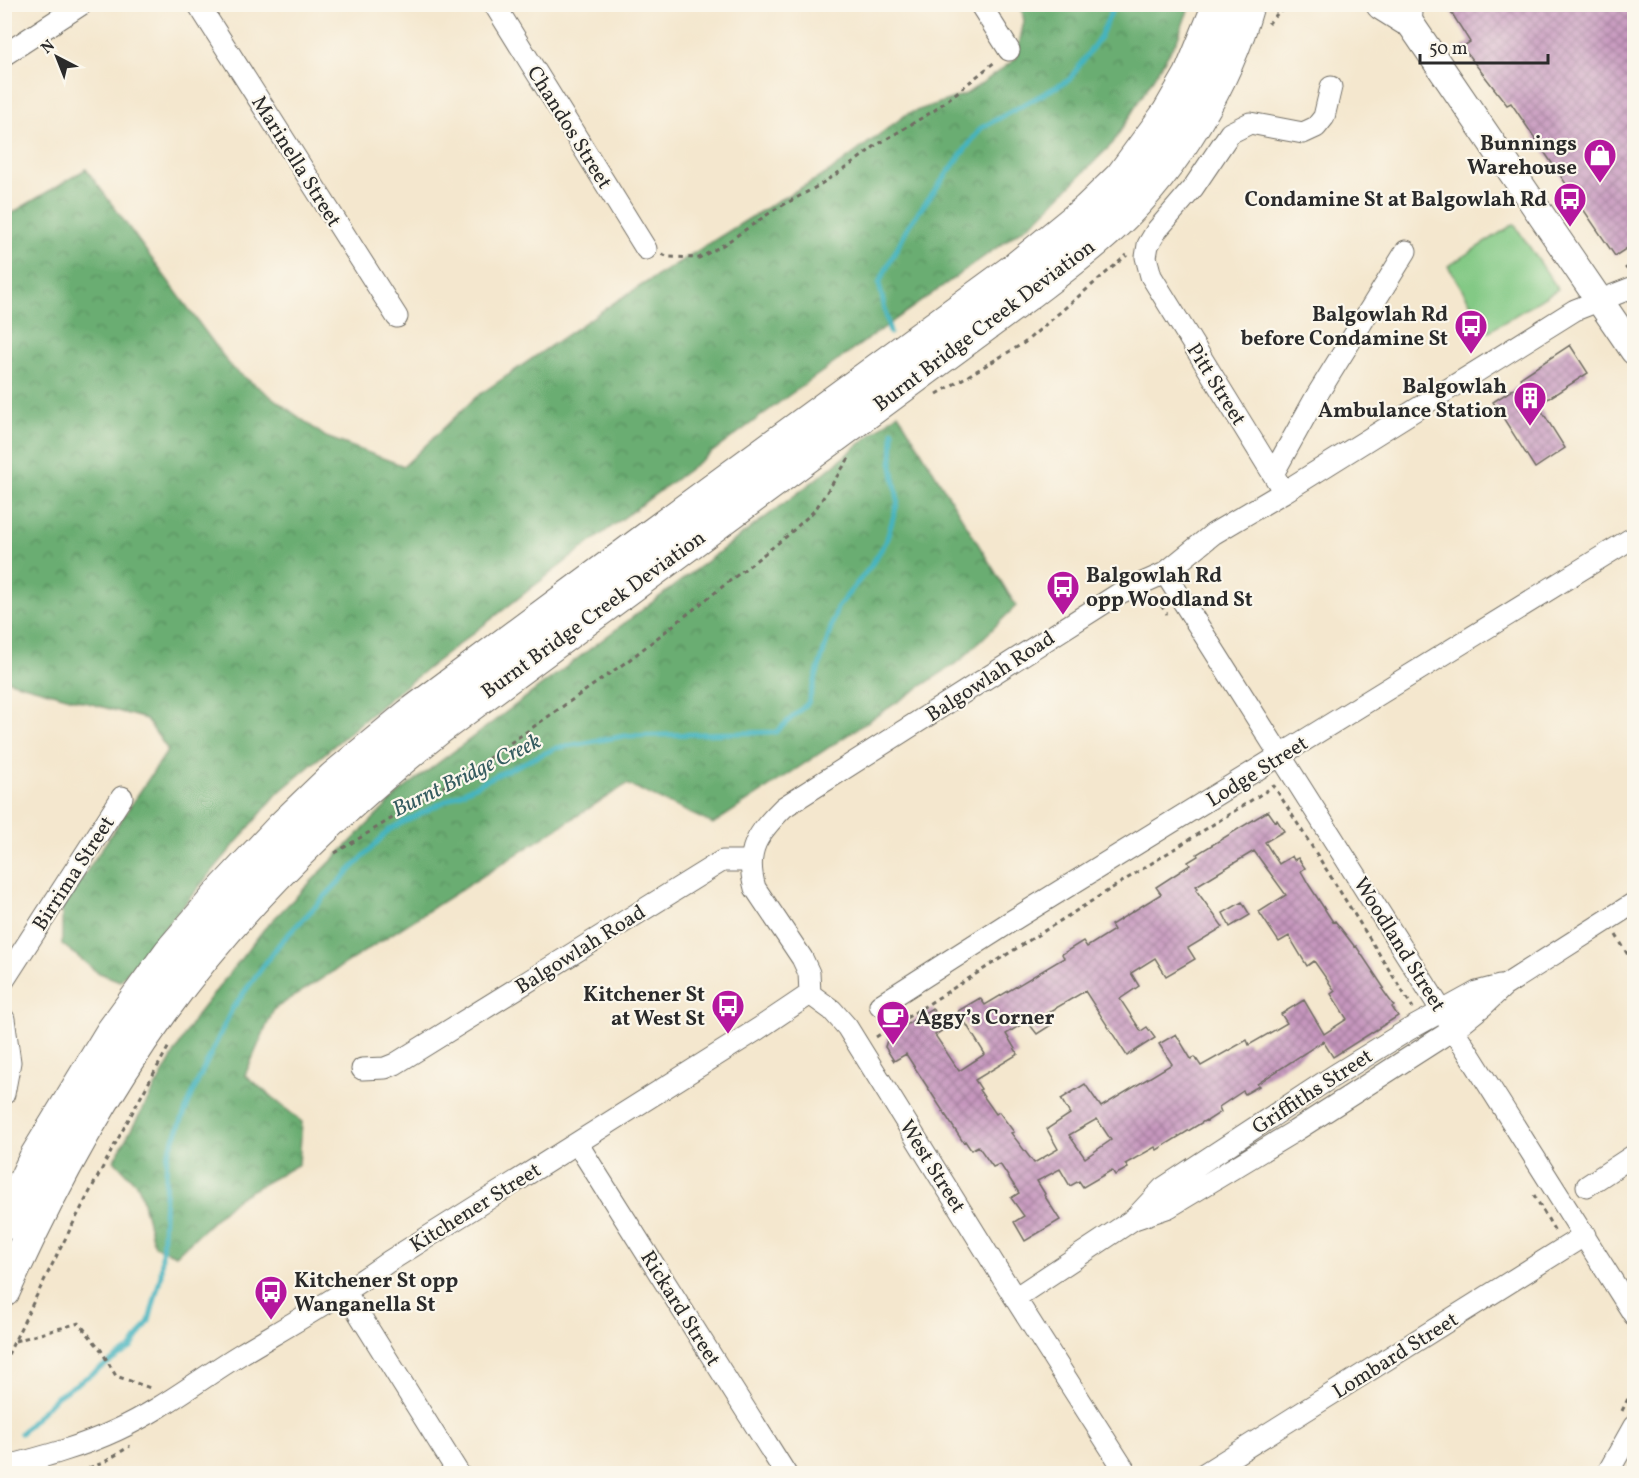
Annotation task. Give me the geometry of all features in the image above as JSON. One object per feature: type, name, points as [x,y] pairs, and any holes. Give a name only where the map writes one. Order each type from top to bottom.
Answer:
[{"type":"highway","name":"Burnt Bridge Creek Deviation","points":[[4,1224],[36,1156],[111,1033],[170,952],[282,827],[334,777],[409,715],[627,552],[1016,268],[1087,210],[1121,177],[1168,113],[1190,75],[1219,4]]},
{"type":"highway","name":"Burnt Bridge Creek Deviation","points":[[4,1292],[66,1162],[129,1059],[200,962],[298,853],[356,798],[441,727],[1076,258],[1118,221],[1161,172],[1208,102],[1233,48],[1248,4]]},
{"type":"highway","points":[[1233,48],[1273,4]]},
{"type":"main road","points":[[1397,7],[1635,351]]},
{"type":"street","points":[[4,55],[81,4]]},
{"type":"street","name":"Marinella Street","points":[[198,4],[397,317]]},
{"type":"street","name":"Chandos Street","points":[[494,4],[646,249]]},
{"type":"street","points":[[980,4],[1009,50]]},
{"type":"street","name":"Pitt Street","points":[[1284,492],[1151,276],[1146,257],[1148,245],[1157,230],[1193,188],[1230,133],[1250,123],[1303,134],[1316,127],[1323,117],[1331,87]]},
{"type":"street","points":[[1273,474],[1317,395],[1406,251]]},
{"type":"street","name":"Balgowlah Road","points":[[362,1069],[376,1070],[395,1064],[722,861],[750,861],[753,847],[764,826],[784,807],[1120,593],[1165,573],[1214,534],[1569,313],[1601,300],[1628,279]]},
{"type":"street","name":"Lodge Street","points":[[880,1005],[1010,922],[1635,537]]},
{"type":"street","name":"Woodland Street","points":[[1165,573],[1633,1308]]},
{"type":"street","name":"Birrima Street","points":[[4,980],[122,796]]},
{"type":"street","points":[[750,861],[755,888],[802,958],[809,973],[810,994]]},
{"type":"street","name":"Griffiths Street","points":[[1014,1298],[1134,1219],[1169,1207],[1295,1131],[1449,1020],[1484,1005],[1504,986],[1635,903]]},
{"type":"street","name":"Kitchener Street","points":[[4,1467],[57,1454],[100,1438],[174,1397],[262,1341],[346,1293],[388,1263],[768,1023],[810,994]]},
{"type":"street","name":"West Street","points":[[810,994],[832,1010],[847,1027],[1014,1298],[1127,1473]]},
{"type":"street","points":[[4,1019],[10,1062],[4,1094]]},
{"type":"street","name":"Rickard Street","points":[[577,1143],[786,1473]]},
{"type":"street","points":[[1587,1186],[1635,1155]]},
{"type":"street","name":"Lombard Street","points":[[1204,1473],[1585,1235]]},
{"type":"street","points":[[346,1293],[459,1473]]},
{"type":"street","points":[[1607,1473],[1635,1426]]},
{"type":"path","points":[[646,249],[669,256],[699,258],[723,245],[774,210],[818,186],[875,146],[934,110],[960,92],[1009,50]]},
{"type":"path","points":[[933,395],[1024,344],[1133,250]]},
{"type":"path","points":[[1628,279],[1635,263]]},
{"type":"path","points":[[327,858],[476,767],[629,660],[787,536],[815,510],[854,451]]},
{"type":"path","name":"Lodge Street","points":[[876,1037],[1274,786]]},
{"type":"path","points":[[1607,921],[1635,965]]},
{"type":"path","points":[[4,1364],[121,1131],[171,1044]]},
{"type":"path","points":[[15,1341],[79,1323],[101,1350],[116,1376],[174,1397]]},
{"type":"green space","points":[[1021,5],[1190,5],[1177,40],[1113,143],[1037,219],[788,396],[591,542],[397,692],[278,793],[120,981],[97,972],[62,944],[62,908],[168,750],[146,719],[5,680],[4,212],[7,216],[86,169],[232,368],[326,437],[404,466],[476,397],[615,302],[774,203],[829,172],[907,114],[966,94],[1016,59],[1024,21]]},
{"type":"green space","points":[[1514,224],[1558,289],[1488,332],[1448,266]]},
{"type":"green space","points":[[898,413],[1016,606],[961,660],[713,824],[627,784],[274,1009],[245,1075],[302,1122],[299,1164],[236,1199],[176,1255],[154,1246],[139,1187],[114,1160],[194,1019],[264,929],[401,791],[819,477]]},
{"type":"building","points":[[1446,4],[1635,4],[1635,243],[1615,256],[1511,103],[1507,105],[1462,47],[1470,42]]},
{"type":"building","name":"Balgowlah Ambulance Station","points":[[1570,345],[1588,373],[1538,405],[1565,448],[1535,468],[1493,402],[1523,383],[1520,378]]},
{"type":"building","points":[[1268,811],[1284,831],[1265,842],[1279,864],[1292,856],[1294,860],[1298,858],[1305,868],[1301,871],[1309,885],[1333,922],[1335,921],[1356,946],[1384,988],[1382,989],[1398,1016],[1333,1057],[1323,1041],[1257,1084],[1259,1086],[1245,1094],[1243,1091],[1219,1107],[1221,1112],[1157,1150],[1155,1147],[1125,1164],[1128,1168],[1115,1175],[1112,1170],[1083,1187],[1079,1181],[1070,1186],[1060,1169],[1037,1181],[1060,1220],[1025,1241],[1014,1222],[1024,1216],[1011,1198],[1019,1193],[1000,1164],[993,1167],[978,1146],[971,1150],[965,1141],[963,1142],[906,1054],[894,1061],[885,1047],[888,1037],[932,1008],[945,1029],[935,1035],[959,1071],[985,1054],[958,1011],[980,998],[985,1005],[1064,958],[1062,954],[1083,941],[1087,947],[1114,930],[1111,925],[1161,894],[1156,887],[1190,865],[1188,862],[1198,856],[1197,854]],"holes":[[[1254,851],[1286,895],[1259,912],[1279,942],[1289,936],[1307,966],[1314,961],[1335,991],[1331,994],[1347,1019],[1324,1034],[1304,1000],[1281,1014],[1287,1023],[1249,1045],[1247,1040],[1201,1066],[1195,1057],[1191,1059],[1176,1034],[1159,1044],[1172,1064],[1101,1107],[1085,1084],[1061,1099],[1070,1114],[1047,1129],[1058,1149],[1034,1163],[1011,1133],[1014,1132],[999,1112],[996,1114],[979,1090],[981,1089],[975,1080],[1018,1054],[1006,1034],[1027,1021],[1037,1034],[1051,1025],[1044,1015],[1085,991],[1127,1056],[1155,1038],[1147,1027],[1141,1031],[1120,999],[1139,986],[1131,973],[1155,958],[1166,976],[1195,959],[1188,948],[1223,927],[1196,890],[1198,888],[1196,886]],[[1097,1119],[1111,1140],[1085,1158],[1069,1135]]]},
{"type":"building","points":[[1242,902],[1250,915],[1230,927],[1223,913]]},
{"type":"waterway","name":"Burnt Bridge Creek","points":[[890,333],[879,283],[909,225],[981,128],[1069,80],[1100,37],[1115,4]]},
{"type":"waterway","name":"Burnt Bridge Creek","points":[[21,1433],[55,1398],[131,1348],[149,1321],[161,1275],[167,1156],[197,1083],[232,1009],[280,943],[390,829],[556,748],[624,736],[776,732],[808,703],[837,608],[870,567],[886,542],[898,501],[892,466],[893,431]]},
{"type":"place","name":"Bunnings Warehouse","points":[[1600,184]]},
{"type":"place","name":"Condamine St at Balgowlah Rd","points":[[1570,228]]},
{"type":"place","name":"Balgowlah Rd before Condamine St","points":[[1471,355]]},
{"type":"place","name":"Balgowlah Ambulance Station","points":[[1530,427]]},
{"type":"place","name":"Balgowlah Rd opp Woodland St","points":[[1063,616]]},
{"type":"place","name":"Kitchener St at West St","points":[[728,1035]]},
{"type":"place","name":"Aggy’s Corner","points":[[893,1046]]},
{"type":"place","name":"Kitchener St opp Wanganella St","points":[[271,1321]]}]
